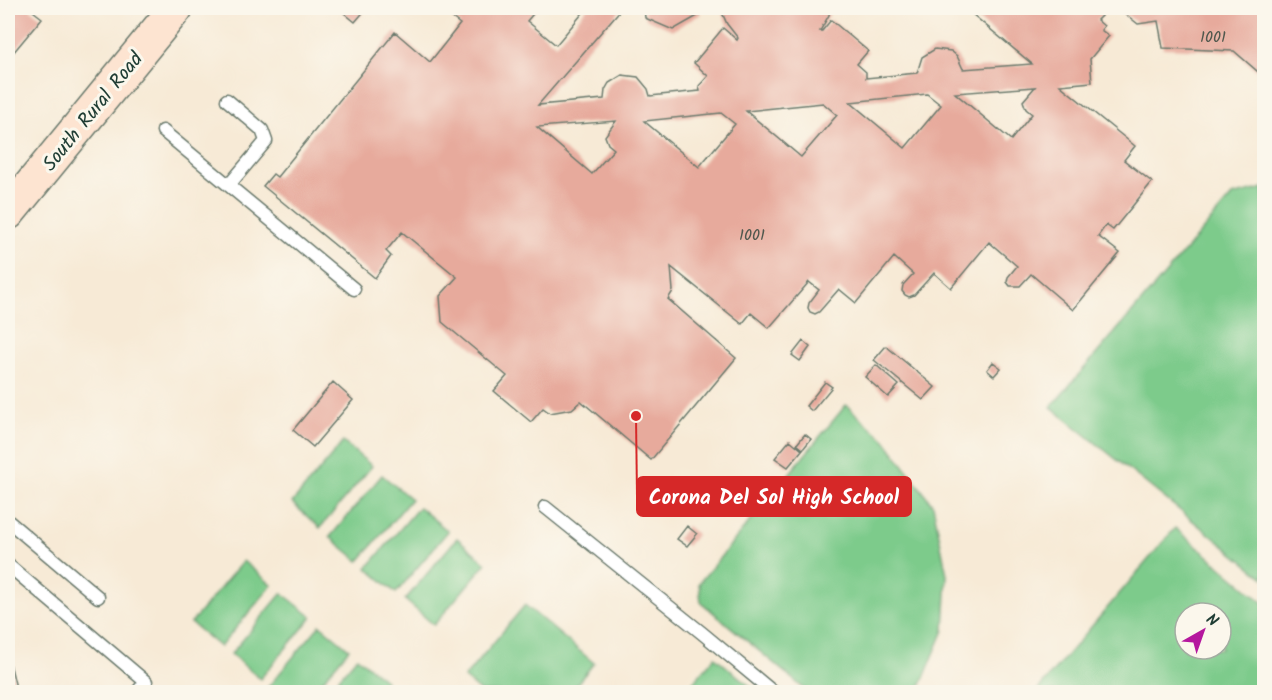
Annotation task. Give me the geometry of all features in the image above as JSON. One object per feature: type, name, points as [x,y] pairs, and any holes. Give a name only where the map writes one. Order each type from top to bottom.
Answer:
[{"type":"main road","name":"South Rural Road","points":[[8,213],[176,8]]},
{"type":"lane","points":[[227,100],[262,130],[266,141],[229,185]]},
{"type":"lane","points":[[163,131],[354,289]]},
{"type":"lane","points":[[545,507],[773,693]]},
{"type":"lane","points":[[8,521],[98,597]]},
{"type":"lane","points":[[8,565],[146,682],[137,693]]},
{"type":"green space","points":[[1264,188],[1264,578],[1051,407],[1232,196]]},
{"type":"green space","points":[[846,405],[885,440],[933,505],[947,575],[944,630],[918,692],[808,692],[701,602],[699,583]]},
{"type":"green space","points":[[343,442],[372,466],[320,528],[292,503]]},
{"type":"green space","points":[[382,475],[411,499],[359,561],[330,537]]},
{"type":"green space","points":[[419,507],[448,531],[396,593],[367,568]]},
{"type":"green space","points":[[1175,528],[1264,603],[1264,679],[1253,692],[1036,692]]},
{"type":"green space","points":[[457,538],[486,563],[434,625],[405,600]]},
{"type":"green space","points":[[243,561],[272,585],[220,647],[191,623]]},
{"type":"green space","points":[[282,593],[312,617],[260,679],[231,654]]},
{"type":"green space","points":[[525,605],[594,663],[570,692],[481,692],[464,678]]},
{"type":"green space","points":[[320,625],[349,649],[313,692],[275,692],[268,687]]},
{"type":"green space","points":[[357,657],[386,681],[377,692],[327,692]]},
{"type":"green space","points":[[715,657],[757,692],[685,692]]},
{"type":"building","points":[[8,8],[29,8],[42,18],[8,59]]},
{"type":"building","points":[[338,8],[367,8],[355,22]]},
{"type":"building","points":[[538,8],[527,21],[556,45],[587,8],[622,8],[538,105],[604,99],[609,83],[622,75],[638,77],[648,89],[650,96],[700,91],[699,86],[708,76],[694,63],[723,28],[737,40],[738,38],[727,24],[720,8],[830,8],[829,15],[820,31],[831,20],[868,51],[857,64],[866,72],[866,78],[917,73],[922,57],[935,49],[951,51],[957,56],[963,69],[1032,64],[965,8],[1004,8],[1007,10],[1009,8],[1109,8],[1097,20],[1104,26],[1101,30],[1109,36],[1090,59],[1092,82],[1060,85],[1135,146],[1124,160],[1152,182],[1113,230],[1106,225],[1098,236],[1120,253],[1073,310],[1031,274],[1020,286],[1010,286],[1007,282],[1008,277],[1017,266],[989,242],[951,288],[934,273],[914,295],[909,297],[905,295],[902,291],[903,285],[913,274],[894,257],[856,303],[839,289],[819,312],[815,314],[810,312],[809,303],[819,290],[809,282],[769,328],[751,313],[742,324],[671,267],[673,291],[668,299],[736,358],[651,460],[581,401],[572,409],[550,413],[543,408],[531,422],[494,391],[507,376],[442,322],[440,296],[457,277],[402,232],[386,251],[391,256],[375,278],[263,186],[273,174],[277,177],[395,32],[430,62],[460,24],[441,9]],"holes":[[[1035,87],[1023,101],[1026,109],[1032,114],[1011,140],[955,93]],[[927,94],[941,105],[905,148],[850,102]],[[823,103],[837,115],[801,157],[746,111]],[[721,113],[735,124],[699,167],[644,121]],[[616,121],[605,136],[608,144],[614,149],[592,174],[537,127]]]},
{"type":"building","points":[[644,8],[695,8],[701,14],[673,30],[645,18]]},
{"type":"building","points":[[1118,8],[1264,8],[1264,77],[1234,51],[1163,48],[1158,21],[1138,24]]},
{"type":"building","points":[[803,341],[810,347],[800,361],[792,355]]},
{"type":"building","points":[[886,346],[935,387],[923,400],[874,360]]},
{"type":"building","points":[[993,362],[1001,368],[994,376],[987,370]]},
{"type":"building","points":[[876,365],[899,385],[888,397],[865,377]]},
{"type":"building","points":[[333,382],[353,400],[313,447],[293,430]]},
{"type":"building","points":[[825,382],[832,387],[812,411],[806,406]]},
{"type":"building","points":[[805,434],[811,439],[803,449],[797,444]]},
{"type":"building","points":[[790,440],[802,450],[788,467],[775,458]]},
{"type":"building","points":[[687,526],[697,534],[687,546],[677,539]]},
{"type":"building","points":[[8,655],[10,663],[17,692],[8,692]]},
{"type":"place","name":"Corona Del Sol High School","points":[[636,416]]}]
